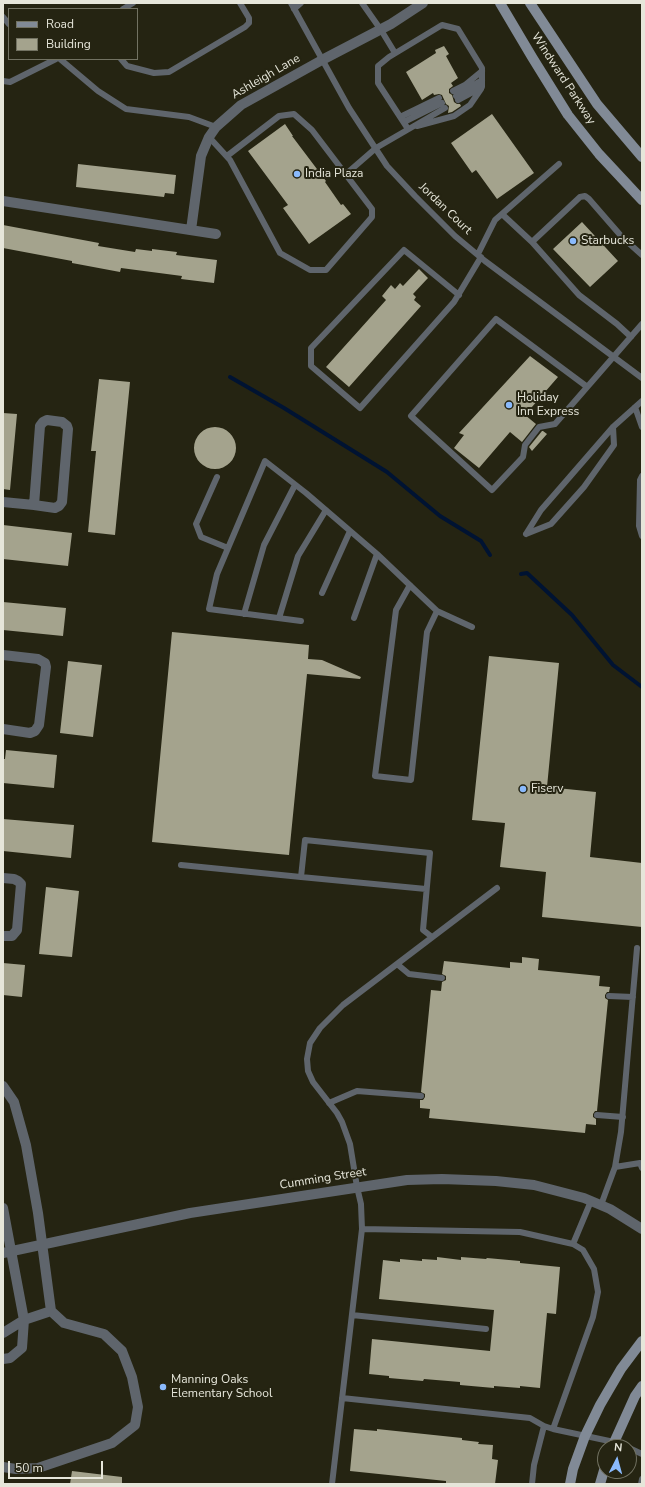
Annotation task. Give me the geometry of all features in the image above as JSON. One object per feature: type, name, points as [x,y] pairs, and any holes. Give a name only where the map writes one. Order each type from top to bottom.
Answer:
[{"type":"main road","name":"Windward Parkway","points":[[500,3],[568,115],[599,154],[642,200]]},
{"type":"main road","name":"Windward Parkway","points":[[530,3],[597,104],[642,157]]},
{"type":"main road","points":[[570,1484],[572,1469],[585,1436],[600,1405],[621,1369],[642,1341]]},
{"type":"main road","points":[[615,1439],[635,1396],[642,1386]]},
{"type":"street","name":"Ashleigh Lane","points":[[191,230],[201,156],[209,137],[216,127],[241,105],[322,60],[381,30],[423,3]]},
{"type":"street","points":[[3,201],[216,234]]},
{"type":"street","points":[[3,502],[55,508],[62,502],[68,430],[67,426],[62,422],[47,420],[40,426],[34,505]]},
{"type":"street","points":[[3,655],[38,659],[44,663],[46,667],[39,725],[35,731],[30,733],[3,729]]},
{"type":"street","points":[[3,878],[14,879],[20,884],[17,930],[12,936],[3,936]]},
{"type":"street","points":[[3,1086],[14,1102],[26,1145],[52,1311],[64,1323],[104,1334],[122,1350],[132,1376],[138,1407],[135,1425],[112,1443],[38,1468],[3,1468]]},
{"type":"street","name":"Cumming Street","points":[[7,1252],[190,1213],[407,1180],[442,1178],[534,1185],[562,1191],[610,1209],[642,1229]]},
{"type":"street","points":[[3,1208],[7,1252],[24,1320],[22,1348],[10,1358],[3,1359]]},
{"type":"street","points":[[3,1333],[24,1320],[52,1311]]},
{"type":"lane","points":[[122,60],[126,66],[154,73],[169,72],[245,26],[248,23],[248,18],[240,3]]},
{"type":"lane","name":"Jordan Court","points":[[291,3],[349,108],[387,166],[415,196],[455,236],[479,256],[642,378]]},
{"type":"lane","points":[[294,9],[301,3]]},
{"type":"lane","points":[[362,3],[395,53]]},
{"type":"lane","points":[[442,25],[458,29],[482,68],[482,84],[470,105],[454,116],[408,129],[378,83],[378,66],[395,53],[442,25]]},
{"type":"lane","points":[[3,81],[10,82],[54,60]]},
{"type":"lane","points":[[61,60],[98,91],[126,109],[189,117],[216,127]]},
{"type":"lane","points":[[482,71],[465,85],[455,96],[482,84]]},
{"type":"lane","points":[[346,174],[376,148],[408,129],[442,103],[402,120]]},
{"type":"lane","points":[[209,137],[227,156],[280,253],[310,270],[326,270],[372,217],[372,209],[346,174],[312,130],[294,114],[278,116],[227,156]]},
{"type":"lane","points":[[459,295],[404,250],[311,348],[311,366],[360,408],[454,302],[459,295],[479,256],[495,220],[559,164]]},
{"type":"lane","points":[[532,242],[580,197],[585,196],[622,237],[642,256]]},
{"type":"lane","points":[[502,214],[532,242],[579,295],[617,324],[630,337]]},
{"type":"lane","points":[[586,386],[496,319],[410,416],[492,490],[523,457],[526,445],[539,427],[555,424],[586,386],[642,324]]},
{"type":"lane","points":[[613,427],[614,444],[584,487],[551,524],[526,534],[541,510],[613,427],[642,401]]},
{"type":"lane","points":[[635,407],[642,427]]},
{"type":"lane","points":[[301,622],[209,609],[217,574],[265,461],[326,510],[377,554],[437,611],[472,627]]},
{"type":"lane","points":[[642,476],[640,480],[639,526],[642,536]]},
{"type":"lane","points":[[217,477],[196,524],[201,537],[228,548]]},
{"type":"lane","points":[[244,614],[264,545],[295,485]]},
{"type":"lane","points":[[279,618],[298,556],[326,510]]},
{"type":"lane","points":[[322,593],[350,531]]},
{"type":"lane","points":[[354,618],[377,554]]},
{"type":"lane","points":[[410,585],[396,610],[375,776],[411,780],[427,632],[437,611]]},
{"type":"lane","points":[[301,877],[305,840],[430,853],[423,930],[432,937]]},
{"type":"lane","points":[[181,865],[426,889]]},
{"type":"lane","points":[[332,1484],[362,1229],[361,1204],[350,1144],[346,1132],[337,1113],[313,1082],[308,1070],[307,1054],[310,1042],[324,1023],[343,1005],[497,888]]},
{"type":"lane","points":[[573,1244],[615,1167],[622,1118],[637,948]]},
{"type":"lane","points":[[397,964],[409,974],[442,978]]},
{"type":"lane","points":[[609,996],[633,998]]},
{"type":"lane","points":[[329,1103],[357,1091],[421,1096]]},
{"type":"lane","points":[[597,1115],[622,1118]]},
{"type":"lane","points":[[615,1167],[640,1163],[642,1168]]},
{"type":"lane","points":[[362,1229],[520,1232],[573,1244],[583,1250],[594,1269],[598,1292],[593,1317],[553,1429]]},
{"type":"lane","points":[[352,1315],[486,1329]]},
{"type":"lane","points":[[342,1398],[530,1418],[553,1429],[597,1439]]},
{"type":"lane","points":[[532,1484],[534,1465],[544,1426]]},
{"type":"lane","points":[[641,1484],[642,1479]]},
{"type":"building","points":[[444,46],[449,54],[446,56],[458,78],[451,83],[453,86],[449,89],[449,93],[452,95],[454,102],[460,104],[461,106],[448,113],[449,106],[446,104],[442,95],[434,95],[433,93],[422,100],[406,72],[436,53],[435,50]]},
{"type":"building","points":[[492,114],[534,173],[497,199],[476,170],[472,173],[451,143]]},
{"type":"building","points":[[285,124],[292,136],[326,181],[325,182],[341,205],[343,204],[351,214],[309,244],[283,208],[288,205],[248,151]]},
{"type":"building","points":[[78,164],[176,175],[174,194],[165,193],[164,197],[76,187]]},
{"type":"building","points":[[582,222],[618,261],[590,287],[553,249]]},
{"type":"building","points":[[3,225],[99,243],[98,246],[135,252],[136,249],[152,251],[152,249],[177,252],[176,255],[217,260],[214,283],[181,279],[182,276],[121,268],[120,272],[3,248]]},
{"type":"building","points":[[419,269],[428,278],[413,294],[416,297],[414,300],[421,306],[349,387],[326,367],[386,300],[382,296],[391,285],[395,289],[400,283],[403,286]]},
{"type":"building","name":"Holiday Inn Express","points":[[530,356],[558,377],[525,415],[536,424],[522,442],[510,432],[479,468],[454,448],[464,435],[459,433]]},
{"type":"building","points":[[99,379],[130,382],[115,535],[88,532],[96,451],[91,451]]},
{"type":"building","points":[[3,413],[17,414],[10,490],[3,489]]},
{"type":"building","points":[[215,427],[230,433],[236,448],[230,463],[215,469],[200,463],[194,448],[200,433]]},
{"type":"building","points":[[542,431],[547,434],[532,451],[529,447]]},
{"type":"building","points":[[3,525],[72,533],[68,566],[3,559]]},
{"type":"building","points":[[3,602],[66,608],[63,636],[3,630]]},
{"type":"building","points":[[172,632],[309,645],[308,659],[322,660],[361,677],[360,679],[307,674],[289,855],[152,842]]},
{"type":"building","name":"Fiserv","points":[[489,656],[559,663],[547,787],[596,792],[590,857],[642,863],[642,927],[542,917],[546,872],[500,867],[505,823],[472,820]]},
{"type":"building","points":[[68,661],[102,665],[93,737],[60,733]]},
{"type":"building","points":[[6,750],[57,755],[54,788],[3,783],[3,759],[5,759]]},
{"type":"building","points":[[3,819],[74,825],[71,858],[3,851]]},
{"type":"building","points":[[46,887],[79,891],[72,957],[39,954]]},
{"type":"building","points":[[522,957],[539,959],[538,970],[600,976],[599,986],[610,987],[609,992],[605,995],[605,998],[608,1000],[597,1111],[593,1114],[593,1117],[596,1119],[596,1125],[586,1124],[585,1133],[429,1118],[430,1109],[420,1108],[420,1100],[423,1100],[425,1097],[425,1094],[421,1092],[431,990],[441,991],[442,982],[446,980],[446,976],[442,974],[444,961],[510,968],[510,962],[522,963]]},
{"type":"building","points":[[3,963],[25,965],[22,997],[3,995]]},
{"type":"building","points":[[437,1257],[461,1260],[461,1257],[487,1258],[560,1267],[556,1314],[547,1313],[540,1388],[494,1386],[494,1388],[460,1385],[460,1382],[424,1379],[423,1381],[389,1378],[389,1376],[369,1374],[372,1339],[490,1351],[494,1310],[379,1299],[383,1260],[400,1262],[400,1259],[422,1261],[422,1259],[437,1260]]},
{"type":"building","points":[[354,1429],[377,1431],[377,1429],[462,1438],[462,1440],[479,1442],[478,1444],[493,1445],[492,1459],[498,1460],[495,1484],[446,1484],[446,1481],[350,1471]]},
{"type":"building","points":[[72,1471],[122,1477],[122,1484],[70,1484]]},
{"type":"waterway","points":[[230,377],[284,408],[387,472],[440,516],[481,541],[490,555]]},
{"type":"waterway","points":[[521,574],[527,573],[572,615],[613,665],[642,687]]},
{"type":"place","name":"India Plaza","points":[[297,174]]},
{"type":"place","name":"Starbucks","points":[[573,241]]},
{"type":"place","name":"Holiday Inn Express","points":[[509,405]]},
{"type":"place","name":"Fiserv","points":[[523,789]]},
{"type":"place","name":"Manning Oaks Elementary School","points":[[163,1387]]}]
